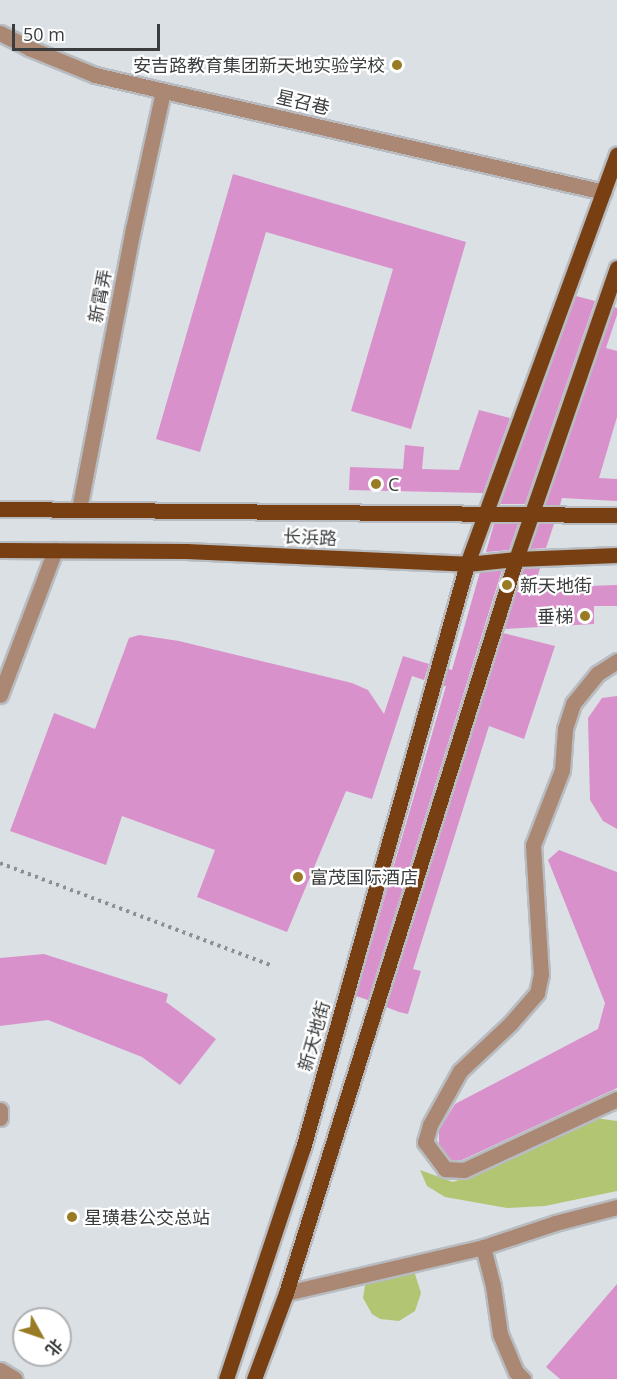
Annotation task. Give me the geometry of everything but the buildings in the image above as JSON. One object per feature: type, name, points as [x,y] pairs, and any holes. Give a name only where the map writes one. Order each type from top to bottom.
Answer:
[{"type":"main road","name":"新天地街","points":[[226,1379],[303,1148],[467,564],[617,155]]},
{"type":"main road","points":[[254,1379],[286,1293],[516,559],[617,268]]},
{"type":"main road","name":"长浜路","points":[[0,509],[488,511],[531,515],[617,514]]},
{"type":"main road","name":"长浜路","points":[[0,550],[186,551],[467,564],[516,559],[617,555]]},
{"type":"street","name":"星召巷","points":[[0,33],[29,48],[95,75],[604,192]]},
{"type":"street","name":"新霄弄","points":[[79,509],[133,229],[163,91]]},
{"type":"street","points":[[0,695],[55,550]]},
{"type":"street","points":[[617,661],[597,674],[573,704],[566,729],[562,770],[533,845],[541,974],[537,993],[511,1023],[460,1071],[430,1125],[425,1142],[445,1169],[464,1170],[617,1099]]},
{"type":"street","points":[[0,1110],[0,1118]]},
{"type":"street","points":[[286,1293],[483,1247],[555,1223],[617,1207]]},
{"type":"street","points":[[483,1247],[493,1286],[500,1334],[516,1372],[523,1379]]},
{"type":"street","points":[[0,1370],[15,1379]]},
{"type":"path","points":[[0,863],[273,966]]},
{"type":"green space","points":[[595,1118],[617,1121],[617,1191],[545,1206],[507,1208],[445,1197],[427,1186],[420,1170],[453,1182],[484,1171],[534,1145]]},
{"type":"green space","points":[[408,1268],[415,1274],[421,1293],[415,1311],[399,1321],[380,1319],[372,1314],[363,1298],[366,1279]]},
{"type":"place","name":"安吉路教育集团新天地实验学校","points":[[397,65]]},
{"type":"place","name":"C","points":[[376,484]]},
{"type":"place","name":"新天地街","points":[[507,585]]},
{"type":"place","name":"垂梯","points":[[585,616]]},
{"type":"place","name":"富茂国际酒店","points":[[298,877]]},
{"type":"place","name":"星璜巷公交总站","points":[[72,1217]]}]
